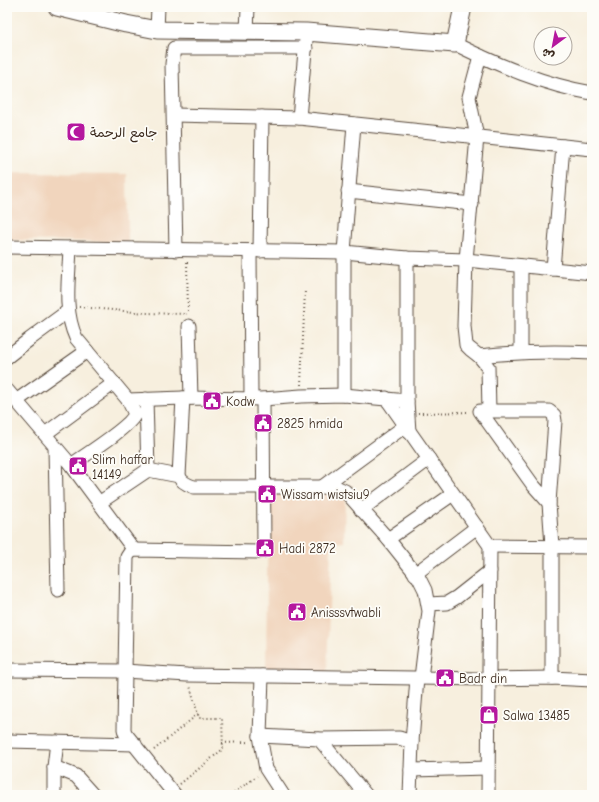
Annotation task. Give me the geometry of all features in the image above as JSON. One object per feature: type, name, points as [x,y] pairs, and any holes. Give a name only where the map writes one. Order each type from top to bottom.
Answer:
[{"type":"main road","points":[[57,7],[76,9],[126,24],[157,30],[247,32],[306,40],[455,44],[463,7]]},
{"type":"street","points":[[157,30],[158,7]]},
{"type":"street","points":[[247,32],[248,7]]},
{"type":"street","points":[[175,31],[172,64],[181,251]]},
{"type":"street","points":[[174,48],[306,40],[299,118]]},
{"type":"street","points":[[455,44],[508,68],[551,83],[592,93]]},
{"type":"street","points":[[480,56],[469,96],[478,137],[466,260],[464,326],[466,345],[470,350],[479,356],[488,367],[489,371],[484,411],[533,485],[549,502]]},
{"type":"street","points":[[174,115],[299,118],[417,129],[592,149]]},
{"type":"street","points":[[173,793],[124,729],[127,557],[131,551],[134,550],[261,552],[264,549],[263,488],[257,398],[255,251],[262,117]]},
{"type":"street","points":[[344,395],[344,252],[354,124]]},
{"type":"street","points":[[553,269],[564,146]]},
{"type":"street","points":[[348,191],[472,204]]},
{"type":"street","points":[[7,247],[181,251],[344,252],[407,258],[466,260],[592,273]]},
{"type":"street","points":[[70,248],[68,309],[71,328],[76,338],[128,400],[135,414],[133,419],[71,465]]},
{"type":"street","points":[[407,258],[407,429]]},
{"type":"street","points":[[521,266],[521,352]]},
{"type":"street","points":[[7,357],[68,309]]},
{"type":"street","points":[[188,320],[187,398],[179,476],[180,479],[194,487],[336,487],[341,489],[388,539],[415,574],[425,590],[428,604],[428,625],[419,678],[412,742],[410,795]]},
{"type":"street","points":[[16,401],[87,351]]},
{"type":"street","points":[[479,356],[550,351],[592,353]]},
{"type":"street","points":[[45,434],[114,383]]},
{"type":"street","points":[[7,390],[71,465],[134,550]]},
{"type":"street","points":[[128,400],[344,395],[386,398],[408,407]]},
{"type":"street","points":[[386,398],[490,546],[488,795]]},
{"type":"street","points":[[146,399],[148,470]]},
{"type":"street","points":[[484,411],[548,412],[554,415],[555,421],[549,502],[552,546],[552,678]]},
{"type":"street","points":[[322,487],[407,429]]},
{"type":"street","points":[[55,448],[58,590]]},
{"type":"street","points":[[361,510],[429,459]]},
{"type":"street","points":[[99,503],[148,470],[179,476]]},
{"type":"street","points":[[388,539],[453,494]]},
{"type":"street","points":[[415,574],[477,527]]},
{"type":"street","points":[[490,546],[592,547]]},
{"type":"street","points":[[428,604],[447,603],[490,571]]},
{"type":"street","points":[[7,670],[124,671],[187,675],[490,679],[552,678],[592,680]]},
{"type":"street","points":[[262,676],[260,739],[266,769],[283,795]]},
{"type":"street","points":[[260,739],[399,738],[412,742]]},
{"type":"street","points":[[319,739],[366,795]]},
{"type":"street","points":[[7,741],[135,744]]},
{"type":"street","points":[[54,795],[56,742]]},
{"type":"street","points":[[54,767],[76,776],[93,795]]},
{"type":"street","points":[[411,770],[488,768]]},
{"type":"path","points":[[68,309],[146,313],[188,320],[181,251]]},
{"type":"path","points":[[301,396],[305,290]]},
{"type":"path","points":[[408,407],[484,411]]},
{"type":"path","points":[[173,793],[223,748],[222,718],[199,718],[187,675]]},
{"type":"path","points":[[145,756],[198,714]]},
{"type":"path","points":[[222,743],[260,739]]},
{"type":"path","points":[[231,795],[266,769]]},
{"type":"shaded area","points":[[7,173],[127,174],[128,242],[7,240]]},
{"type":"shaded area","points":[[268,492],[345,493],[344,542],[331,543],[327,675],[266,675]]},
{"type":"place","name":"جامع الرحمة","points":[[76,132]]},
{"type":"place","name":"Kodw","points":[[212,401]]},
{"type":"place","name":"2825 hmida","points":[[263,423]]},
{"type":"place","name":"Slim haffar 14149","points":[[78,466]]},
{"type":"place","name":"Wissam wistsiu9","points":[[267,494]]},
{"type":"place","name":"Hadi 2872","points":[[265,548]]},
{"type":"place","name":"Anisssvtwabli","points":[[297,612]]},
{"type":"place","name":"Badr din","points":[[445,678]]},
{"type":"place","name":"Salwa 13485","points":[[489,715]]}]
